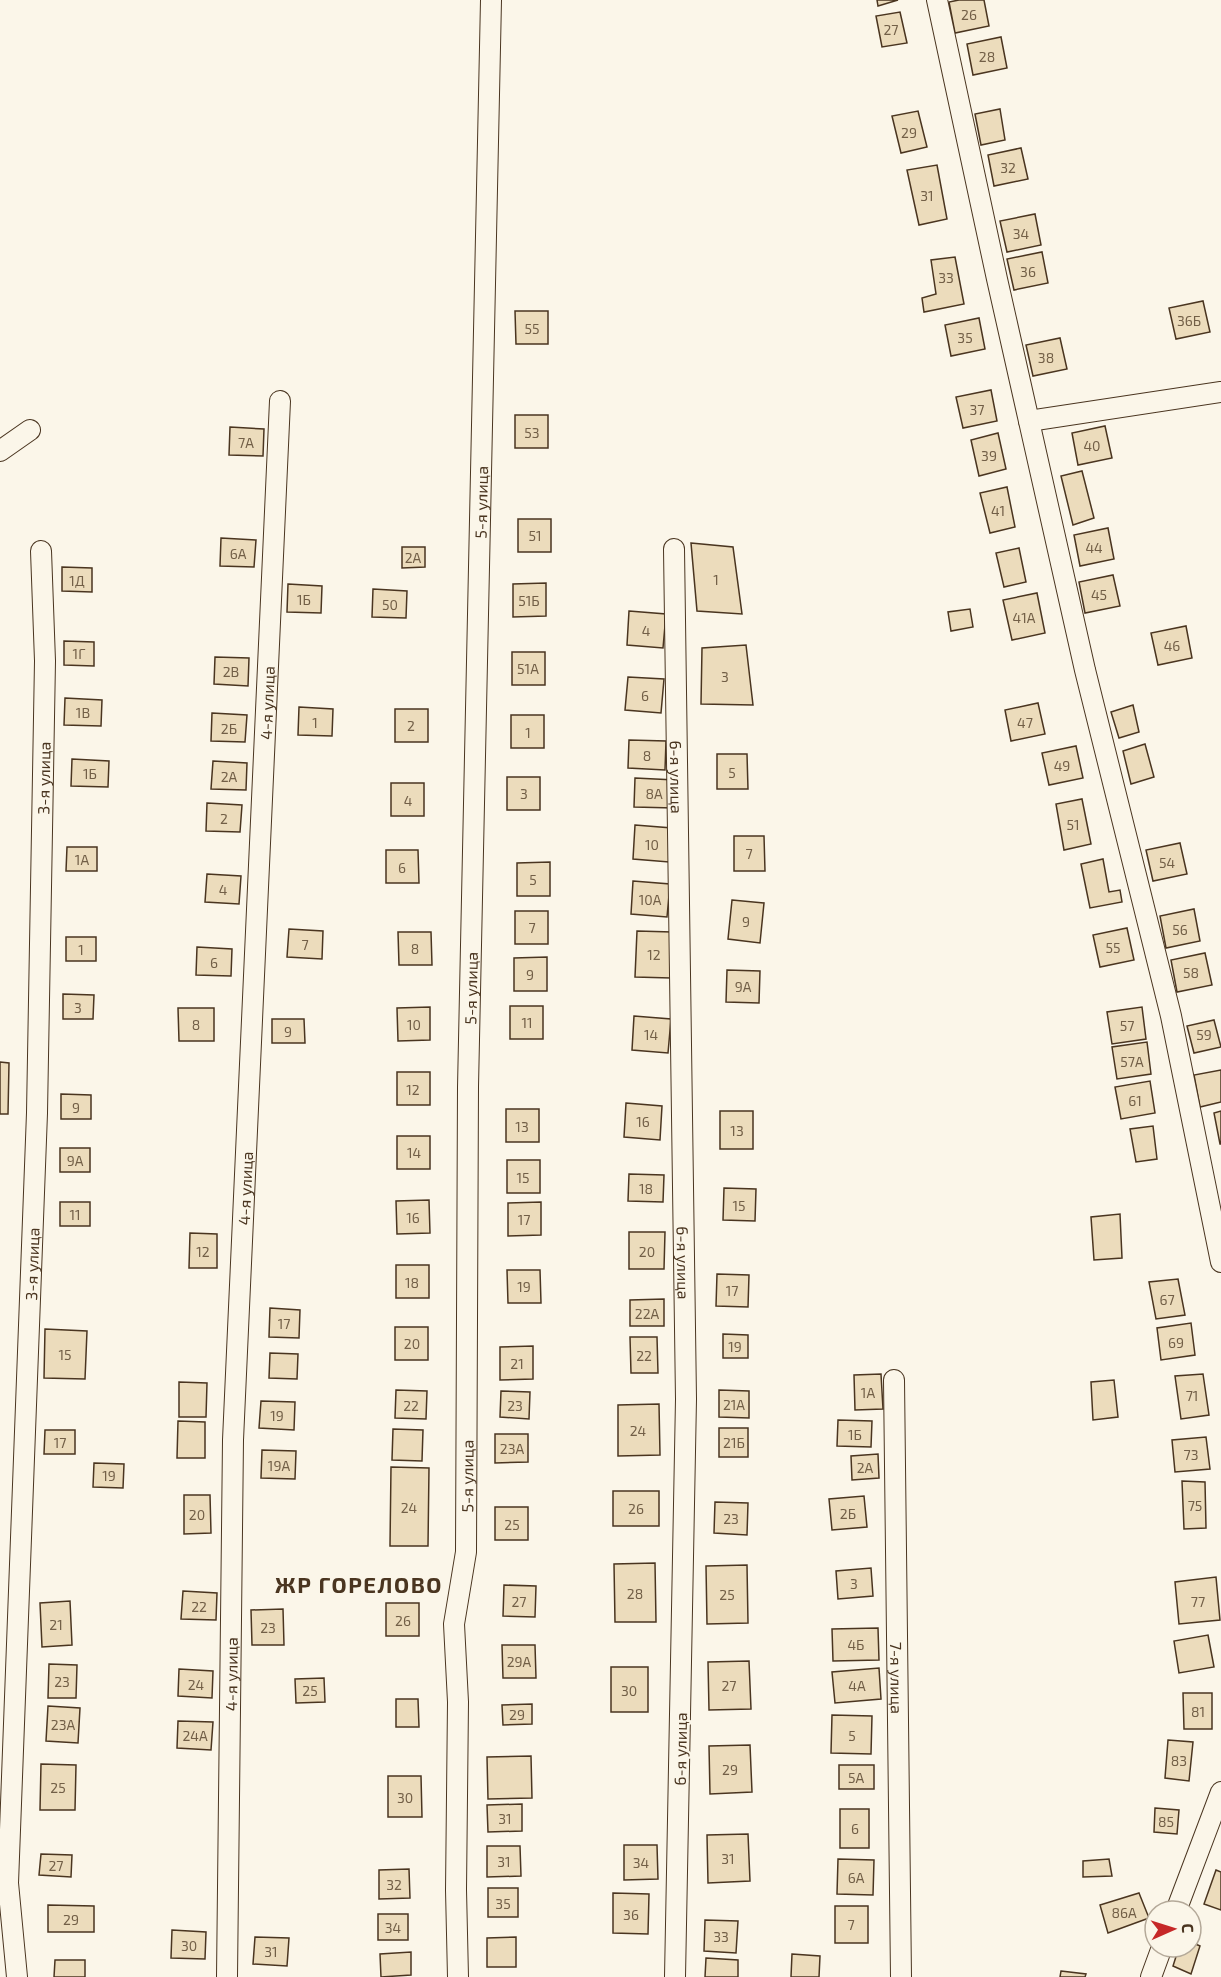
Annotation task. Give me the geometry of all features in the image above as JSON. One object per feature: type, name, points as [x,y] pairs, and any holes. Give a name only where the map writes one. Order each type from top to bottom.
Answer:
[{"type":"street","name":"5-я улица","points":[[458,1977],[456,1890],[458,1702],[454,1624],[465,1552],[468,1075],[492,0]]},
{"type":"street","points":[[937,0],[1085,670],[1171,1016],[1221,1262]]},
{"type":"street","points":[[1029,421],[1221,392]]},
{"type":"street","name":"4-я улица","points":[[227,1977],[233,1440],[280,401]]},
{"type":"street","points":[[0,451],[30,430]]},
{"type":"street","name":"6-я улица","points":[[674,549],[686,1399],[675,1977]]},
{"type":"street","name":"3-я улица","points":[[17,1977],[8,1883],[37,1113],[45,661],[41,551]]},
{"type":"street","name":"7-я улица","points":[[894,1380],[901,1977]]},
{"type":"street","points":[[1180,1899],[1221,1791]]},
{"type":"street","points":[[1151,1977],[1158,1959]]},
{"type":"building","points":[[877,0],[898,0],[878,6]]},
{"type":"building","points":[[984,0],[989,26],[955,33],[949,2]]},
{"type":"building","points":[[900,12],[907,43],[882,47],[876,16]]},
{"type":"building","points":[[1001,37],[1007,68],[973,75],[967,44]]},
{"type":"building","points":[[1000,109],[1005,140],[981,145],[975,114]]},
{"type":"building","points":[[918,111],[927,147],[901,153],[892,116]]},
{"type":"building","points":[[1021,148],[1028,179],[994,186],[988,155]]},
{"type":"building","points":[[937,165],[947,219],[919,225],[907,170]]},
{"type":"building","points":[[1035,214],[1041,245],[1007,252],[1000,221]]},
{"type":"building","points":[[1042,252],[1048,283],[1014,290],[1007,259]]},
{"type":"building","points":[[955,257],[964,304],[924,312],[922,298],[936,294],[931,260]]},
{"type":"building","points":[[1203,301],[1210,332],[1176,339],[1169,308]]},
{"type":"building","points":[[515,311],[548,311],[548,344],[516,344]]},
{"type":"building","points":[[979,318],[985,349],[951,356],[945,325]]},
{"type":"building","points":[[1060,338],[1067,369],[1033,376],[1026,345]]},
{"type":"building","points":[[991,390],[997,421],[963,428],[956,397]]},
{"type":"building","points":[[515,415],[548,415],[548,448],[515,448]]},
{"type":"building","points":[[1105,426],[1112,458],[1078,465],[1072,433]]},
{"type":"building","points":[[230,427],[264,429],[263,456],[229,455]]},
{"type":"building","points":[[998,433],[1006,469],[979,476],[971,440]]},
{"type":"building","points":[[1082,471],[1094,518],[1073,525],[1061,476]]},
{"type":"building","points":[[1007,487],[1015,527],[990,533],[980,493]]},
{"type":"building","points":[[518,519],[551,519],[551,552],[518,552]]},
{"type":"building","points":[[1108,528],[1114,559],[1080,566],[1074,535]]},
{"type":"building","points":[[221,538],[256,540],[254,567],[220,566]]},
{"type":"building","points":[[691,543],[733,547],[742,614],[697,611]]},
{"type":"building","points":[[402,547],[425,547],[425,567],[402,568]]},
{"type":"building","points":[[1019,548],[1026,582],[1004,587],[996,553]]},
{"type":"building","points":[[62,567],[92,568],[92,592],[62,591]]},
{"type":"building","points":[[1113,575],[1120,606],[1085,613],[1079,582]]},
{"type":"building","points":[[546,583],[546,616],[513,617],[513,584]]},
{"type":"building","points":[[288,584],[322,586],[321,613],[287,612]]},
{"type":"building","points":[[373,589],[407,591],[406,618],[372,617]]},
{"type":"building","points":[[1037,593],[1045,633],[1012,640],[1003,600]]},
{"type":"building","points":[[970,609],[973,627],[951,631],[948,612]]},
{"type":"building","points":[[629,611],[666,614],[663,648],[627,645]]},
{"type":"building","points":[[1186,626],[1192,658],[1158,665],[1151,633]]},
{"type":"building","points":[[64,641],[94,642],[94,666],[64,665]]},
{"type":"building","points":[[746,645],[753,705],[701,704],[702,648]]},
{"type":"building","points":[[512,652],[545,652],[545,685],[512,685]]},
{"type":"building","points":[[215,657],[249,658],[248,686],[214,684]]},
{"type":"building","points":[[628,677],[664,679],[661,713],[625,710]]},
{"type":"building","points":[[65,698],[102,700],[101,726],[64,725]]},
{"type":"building","points":[[1038,703],[1045,734],[1011,741],[1005,710]]},
{"type":"building","points":[[1133,705],[1139,732],[1119,738],[1111,712]]},
{"type":"building","points":[[299,707],[333,709],[332,736],[298,735]]},
{"type":"building","points":[[395,709],[428,709],[428,742],[395,742]]},
{"type":"building","points":[[212,713],[247,715],[245,742],[211,741]]},
{"type":"building","points":[[511,715],[544,715],[544,748],[511,748]]},
{"type":"building","points":[[629,740],[666,741],[665,770],[628,768]]},
{"type":"building","points":[[1145,744],[1154,777],[1131,784],[1123,751]]},
{"type":"building","points":[[1076,746],[1083,778],[1049,785],[1042,753]]},
{"type":"building","points":[[717,754],[747,754],[748,789],[717,789]]},
{"type":"building","points":[[72,759],[109,761],[108,787],[71,786]]},
{"type":"building","points":[[213,761],[247,763],[246,790],[211,789]]},
{"type":"building","points":[[507,777],[540,777],[540,810],[507,810]]},
{"type":"building","points":[[635,778],[675,780],[674,808],[634,807]]},
{"type":"building","points":[[391,783],[424,783],[424,816],[391,816]]},
{"type":"building","points":[[1082,799],[1091,844],[1064,850],[1056,804]]},
{"type":"building","points":[[207,803],[242,805],[240,832],[206,831]]},
{"type":"building","points":[[635,825],[672,828],[669,862],[633,859]]},
{"type":"building","points":[[734,836],[764,836],[765,871],[734,871]]},
{"type":"building","points":[[1180,843],[1187,874],[1153,881],[1146,850]]},
{"type":"building","points":[[67,847],[97,847],[97,871],[66,871]]},
{"type":"building","points":[[386,850],[418,850],[419,883],[386,883]]},
{"type":"building","points":[[1103,859],[1109,892],[1120,890],[1122,902],[1090,908],[1081,864]]},
{"type":"building","points":[[550,862],[550,896],[517,896],[517,863]]},
{"type":"building","points":[[207,874],[241,876],[239,904],[205,902]]},
{"type":"building","points":[[633,881],[670,884],[667,917],[631,914]]},
{"type":"building","points":[[732,900],[764,903],[760,943],[728,939]]},
{"type":"building","points":[[1194,909],[1200,941],[1166,948],[1160,916]]},
{"type":"building","points":[[515,911],[548,911],[548,944],[515,944]]},
{"type":"building","points":[[1127,928],[1134,960],[1100,967],[1093,935]]},
{"type":"building","points":[[289,929],[323,931],[322,959],[287,957]]},
{"type":"building","points":[[637,931],[672,932],[671,978],[635,977]]},
{"type":"building","points":[[398,932],[431,932],[432,965],[399,965]]},
{"type":"building","points":[[66,937],[96,937],[96,961],[66,961]]},
{"type":"building","points":[[197,947],[232,949],[231,976],[196,975]]},
{"type":"building","points":[[1205,953],[1212,985],[1177,992],[1171,960]]},
{"type":"building","points":[[547,957],[547,991],[514,991],[514,958]]},
{"type":"building","points":[[727,970],[760,971],[759,1003],[726,1002]]},
{"type":"building","points":[[63,994],[94,995],[93,1019],[63,1019]]},
{"type":"building","points":[[510,1006],[543,1006],[543,1039],[510,1039]]},
{"type":"building","points":[[430,1007],[430,1040],[398,1041],[397,1008]]},
{"type":"building","points":[[1142,1007],[1146,1039],[1112,1044],[1107,1012]]},
{"type":"building","points":[[178,1008],[214,1008],[214,1041],[179,1041]]},
{"type":"building","points":[[634,1016],[671,1019],[668,1053],[632,1050]]},
{"type":"building","points":[[272,1019],[304,1019],[305,1043],[272,1043]]},
{"type":"building","points":[[1214,1020],[1221,1047],[1194,1053],[1187,1026]]},
{"type":"building","points":[[1147,1042],[1151,1074],[1117,1079],[1112,1047]]},
{"type":"building","points":[[0,1062],[9,1063],[8,1114],[0,1114]]},
{"type":"building","points":[[1221,1070],[1221,1102],[1200,1107],[1194,1075]]},
{"type":"building","points":[[397,1072],[430,1072],[430,1105],[397,1105]]},
{"type":"building","points":[[1150,1081],[1155,1113],[1121,1119],[1115,1087]]},
{"type":"building","points":[[61,1094],[91,1095],[91,1119],[61,1119]]},
{"type":"building","points":[[626,1103],[662,1106],[660,1140],[624,1137]]},
{"type":"building","points":[[506,1109],[539,1109],[539,1142],[506,1142]]},
{"type":"building","points":[[720,1111],[753,1111],[753,1149],[720,1149]]},
{"type":"building","points":[[1221,1111],[1221,1144],[1220,1144],[1214,1113]]},
{"type":"building","points":[[1153,1126],[1157,1159],[1136,1162],[1130,1129]]},
{"type":"building","points":[[397,1136],[430,1136],[430,1169],[397,1169]]},
{"type":"building","points":[[60,1148],[90,1148],[90,1172],[60,1172]]},
{"type":"building","points":[[507,1160],[540,1160],[540,1193],[507,1193]]},
{"type":"building","points":[[629,1174],[664,1175],[663,1202],[628,1201]]},
{"type":"building","points":[[724,1188],[756,1189],[755,1221],[723,1220]]},
{"type":"building","points":[[429,1200],[430,1233],[397,1234],[396,1201]]},
{"type":"building","points":[[60,1202],[90,1202],[90,1226],[60,1226]]},
{"type":"building","points":[[541,1202],[541,1235],[508,1236],[508,1203]]},
{"type":"building","points":[[1120,1214],[1122,1258],[1094,1260],[1091,1217]]},
{"type":"building","points":[[629,1232],[665,1232],[664,1269],[629,1269]]},
{"type":"building","points":[[190,1233],[217,1234],[217,1268],[189,1268]]},
{"type":"building","points":[[396,1265],[429,1265],[429,1298],[396,1298]]},
{"type":"building","points":[[507,1270],[540,1270],[541,1303],[508,1303]]},
{"type":"building","points":[[717,1274],[749,1275],[748,1307],[716,1306]]},
{"type":"building","points":[[1178,1279],[1185,1315],[1156,1319],[1149,1282]]},
{"type":"building","points":[[664,1299],[664,1326],[630,1326],[630,1300]]},
{"type":"building","points":[[270,1308],[300,1310],[299,1338],[269,1337]]},
{"type":"building","points":[[1191,1323],[1195,1355],[1161,1360],[1157,1328]]},
{"type":"building","points":[[395,1327],[428,1327],[428,1360],[395,1360]]},
{"type":"building","points":[[45,1329],[87,1331],[85,1379],[44,1378]]},
{"type":"building","points":[[723,1334],[748,1335],[748,1358],[723,1358]]},
{"type":"building","points":[[630,1337],[657,1337],[658,1373],[631,1373]]},
{"type":"building","points":[[533,1346],[533,1379],[500,1380],[500,1347]]},
{"type":"building","points":[[270,1353],[298,1354],[297,1379],[269,1378]]},
{"type":"building","points":[[881,1374],[883,1409],[855,1410],[854,1375]]},
{"type":"building","points":[[1203,1374],[1209,1415],[1181,1419],[1175,1376]]},
{"type":"building","points":[[1114,1380],[1118,1417],[1093,1420],[1091,1382]]},
{"type":"building","points":[[179,1382],[207,1383],[206,1417],[179,1417]]},
{"type":"building","points":[[396,1390],[427,1391],[426,1419],[395,1418]]},
{"type":"building","points":[[719,1390],[749,1391],[749,1418],[719,1417]]},
{"type":"building","points":[[501,1391],[530,1392],[529,1419],[500,1417]]},
{"type":"building","points":[[261,1401],[295,1402],[294,1430],[259,1428]]},
{"type":"building","points":[[659,1404],[660,1455],[618,1456],[618,1405]]},
{"type":"building","points":[[838,1420],[872,1421],[871,1447],[837,1446]]},
{"type":"building","points":[[178,1421],[205,1422],[205,1458],[177,1458]]},
{"type":"building","points":[[719,1428],[748,1428],[748,1457],[719,1457]]},
{"type":"building","points":[[393,1429],[423,1430],[422,1461],[392,1460]]},
{"type":"building","points":[[45,1430],[75,1430],[75,1454],[44,1454]]},
{"type":"building","points":[[495,1434],[528,1434],[528,1462],[495,1463]]},
{"type":"building","points":[[1206,1437],[1210,1469],[1175,1472],[1172,1440]]},
{"type":"building","points":[[262,1450],[296,1451],[295,1479],[261,1478]]},
{"type":"building","points":[[878,1454],[879,1478],[852,1480],[851,1456]]},
{"type":"building","points":[[94,1463],[124,1464],[123,1488],[93,1487]]},
{"type":"building","points":[[391,1467],[429,1468],[428,1546],[390,1546]]},
{"type":"building","points":[[1182,1481],[1205,1482],[1206,1528],[1184,1529]]},
{"type":"building","points":[[613,1491],[659,1491],[659,1526],[613,1526]]},
{"type":"building","points":[[184,1495],[210,1495],[211,1533],[184,1534]]},
{"type":"building","points":[[864,1496],[867,1527],[832,1530],[829,1499]]},
{"type":"building","points":[[715,1502],[748,1503],[747,1535],[714,1533]]},
{"type":"building","points":[[495,1507],[528,1507],[528,1540],[495,1540]]},
{"type":"building","points":[[655,1563],[656,1622],[615,1622],[614,1564]]},
{"type":"building","points":[[747,1565],[748,1623],[707,1624],[706,1566]]},
{"type":"building","points":[[871,1568],[873,1596],[838,1599],[836,1571]]},
{"type":"building","points":[[1216,1577],[1220,1620],[1179,1624],[1175,1582]]},
{"type":"building","points":[[504,1585],[536,1586],[535,1617],[503,1616]]},
{"type":"building","points":[[183,1591],[217,1593],[216,1620],[181,1619]]},
{"type":"building","points":[[70,1601],[72,1645],[42,1647],[40,1603]]},
{"type":"building","points":[[386,1603],[419,1603],[419,1636],[386,1636]]},
{"type":"building","points":[[283,1609],[284,1645],[252,1645],[251,1610]]},
{"type":"building","points":[[878,1628],[879,1660],[833,1661],[832,1629]]},
{"type":"building","points":[[1208,1635],[1214,1667],[1179,1673],[1174,1641]]},
{"type":"building","points":[[502,1645],[535,1645],[536,1678],[503,1678]]},
{"type":"building","points":[[749,1661],[751,1709],[709,1710],[708,1662]]},
{"type":"building","points":[[49,1664],[77,1665],[76,1698],[48,1698]]},
{"type":"building","points":[[611,1667],[648,1667],[648,1712],[611,1712]]},
{"type":"building","points":[[879,1668],[881,1699],[835,1703],[832,1672]]},
{"type":"building","points":[[179,1669],[213,1671],[212,1698],[178,1696]]},
{"type":"building","points":[[324,1678],[325,1702],[296,1703],[295,1679]]},
{"type":"building","points":[[1183,1693],[1212,1693],[1212,1729],[1184,1729]]},
{"type":"building","points":[[396,1699],[418,1699],[419,1727],[396,1727]]},
{"type":"building","points":[[532,1704],[532,1724],[503,1725],[502,1705]]},
{"type":"building","points":[[48,1706],[80,1708],[78,1743],[46,1741]]},
{"type":"building","points":[[832,1715],[872,1716],[871,1754],[831,1753]]},
{"type":"building","points":[[178,1721],[213,1722],[211,1750],[177,1748]]},
{"type":"building","points":[[1168,1740],[1193,1742],[1189,1781],[1165,1778]]},
{"type":"building","points":[[750,1745],[752,1792],[710,1794],[709,1746]]},
{"type":"building","points":[[531,1756],[532,1798],[488,1799],[487,1757]]},
{"type":"building","points":[[41,1764],[76,1765],[75,1810],[40,1810]]},
{"type":"building","points":[[839,1765],[874,1765],[874,1789],[839,1789]]},
{"type":"building","points":[[388,1776],[421,1776],[422,1817],[388,1817]]},
{"type":"building","points":[[522,1804],[522,1831],[488,1832],[487,1805]]},
{"type":"building","points":[[1155,1808],[1179,1810],[1177,1834],[1154,1832]]},
{"type":"building","points":[[840,1809],[869,1809],[869,1848],[840,1848]]},
{"type":"building","points":[[748,1834],[750,1881],[708,1883],[707,1835]]},
{"type":"building","points":[[624,1845],[657,1845],[658,1879],[624,1880]]},
{"type":"building","points":[[487,1846],[520,1846],[521,1876],[487,1877]]},
{"type":"building","points":[[41,1854],[72,1855],[71,1877],[39,1875]]},
{"type":"building","points":[[838,1859],[874,1860],[873,1895],[837,1894]]},
{"type":"building","points":[[1109,1859],[1112,1876],[1083,1877],[1083,1861]]},
{"type":"building","points":[[409,1869],[410,1898],[379,1899],[379,1870]]},
{"type":"building","points":[[1216,1870],[1221,1872],[1221,1910],[1204,1904]]},
{"type":"building","points":[[488,1888],[518,1888],[518,1917],[488,1917]]},
{"type":"building","points":[[613,1893],[649,1894],[648,1934],[613,1933]]},
{"type":"building","points":[[1139,1893],[1143,1903],[1143,1920],[1108,1933],[1100,1905]]},
{"type":"building","points":[[48,1905],[94,1906],[94,1932],[48,1932]]},
{"type":"building","points":[[835,1906],[868,1906],[868,1943],[835,1943]]},
{"type":"building","points":[[378,1914],[408,1914],[408,1940],[378,1940]]},
{"type":"building","points":[[705,1920],[738,1921],[736,1953],[704,1951]]},
{"type":"building","points":[[172,1930],[206,1932],[205,1959],[171,1958]]},
{"type":"building","points":[[255,1937],[289,1938],[287,1966],[253,1964]]},
{"type":"building","points":[[516,1937],[516,1967],[487,1967],[487,1938]]},
{"type":"building","points":[[411,1952],[411,1975],[381,1977],[380,1954]]},
{"type":"building","points":[[792,1954],[820,1956],[819,1977],[791,1977]]},
{"type":"building","points":[[706,1958],[738,1960],[738,1977],[705,1977]]},
{"type":"building","points":[[1175,1959],[1196,1959],[1191,1974],[1173,1966]]},
{"type":"building","points":[[55,1960],[85,1960],[85,1977],[54,1977]]},
{"type":"building","points":[[1061,1971],[1086,1974],[1085,1977],[1060,1977]]},
{"type":"district","name":"ЖР ГОРЕЛОВО","points":[[359,1584]]}]
